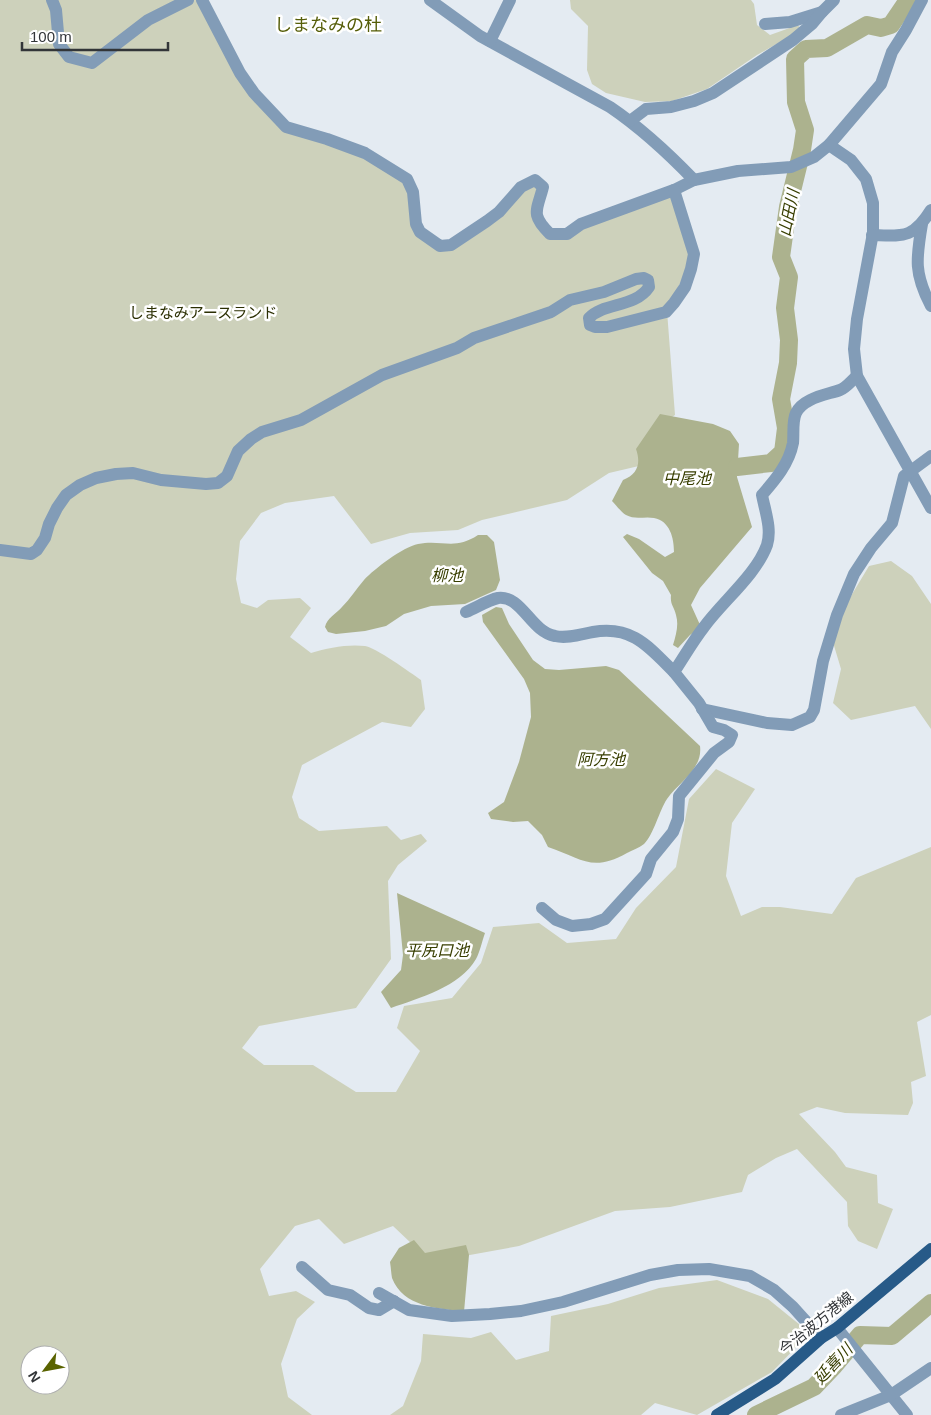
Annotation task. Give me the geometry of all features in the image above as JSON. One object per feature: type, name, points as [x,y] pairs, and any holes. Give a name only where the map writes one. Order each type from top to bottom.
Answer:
[{"type":"main road","name":"今治波方港線","points":[[717,1415],[775,1379],[821,1338],[837,1328],[931,1249]]},
{"type":"street","points":[[52,0],[56,10],[59,44],[69,57],[92,63],[148,20],[188,0]]},
{"type":"street","points":[[202,0],[240,72],[254,93],[273,114],[286,127],[366,153],[407,180],[413,192],[416,224],[420,232],[440,246],[451,245],[487,221],[499,212],[521,187],[535,180],[543,187],[536,210],[539,223],[550,234],[567,234],[581,224],[674,190],[694,180],[738,171],[791,166],[814,157],[829,145],[881,84],[892,52],[922,0]]},
{"type":"street","points":[[430,0],[490,41],[610,107],[630,121],[694,180]]},
{"type":"street","points":[[490,41],[510,0]]},
{"type":"street","points":[[630,121],[646,110],[671,107],[694,101],[713,93],[793,40],[812,24],[834,0]]},
{"type":"street","points":[[765,24],[790,22],[822,12]]},
{"type":"street","points":[[829,145],[851,160],[866,179],[874,203],[872,236],[857,319],[854,349],[857,376],[931,508]]},
{"type":"street","points":[[0,550],[30,554],[37,550],[45,538],[56,508],[66,495],[80,485],[96,478],[133,473],[160,480],[206,484],[218,483],[227,476],[238,451],[262,432],[301,420],[382,375],[457,348],[474,338],[551,312],[570,300],[604,292],[636,279],[644,278],[648,280],[649,287],[644,295],[594,313],[589,318],[590,325],[607,327],[666,312],[685,287],[694,254],[674,190]]},
{"type":"street","points":[[931,210],[922,224],[917,264],[919,278],[931,306]]},
{"type":"street","points":[[872,236],[902,236],[922,224]]},
{"type":"street","points":[[674,672],[703,628],[746,578],[759,560],[767,544],[769,528],[762,495],[779,476],[788,458],[792,445],[796,413],[806,403],[842,390],[857,376]]},
{"type":"street","points":[[702,709],[767,723],[792,724],[810,717],[814,710],[823,661],[837,615],[854,574],[871,548],[892,523],[904,476],[931,456]]},
{"type":"street","points":[[466,612],[496,598],[508,598],[518,605],[533,624],[543,632],[556,637],[604,630],[616,630],[629,634],[642,643],[674,672],[713,727],[724,730],[732,735],[729,742],[714,753],[679,796],[678,819],[673,832],[651,860],[646,874],[605,919],[591,924],[572,926],[556,920],[542,908]]},
{"type":"street","points":[[302,1268],[328,1290],[350,1295],[369,1308],[379,1310],[394,1302]]},
{"type":"street","points":[[380,1293],[409,1310],[452,1316],[521,1311],[563,1302],[650,1275],[678,1270],[709,1269],[750,1276],[774,1290],[793,1307],[821,1338]]},
{"type":"street","points":[[837,1328],[907,1415]]},
{"type":"street","points":[[842,1415],[891,1396],[931,1368]]},
{"type":"green space","name":"しまなみアースランド","points":[[0,0],[204,0],[232,56],[286,127],[375,159],[407,179],[416,224],[440,246],[470,233],[521,187],[542,187],[536,210],[550,234],[674,190],[694,254],[667,311],[675,415],[664,422],[656,462],[609,473],[567,500],[482,520],[458,530],[410,533],[371,544],[334,496],[285,503],[261,513],[240,541],[236,579],[241,603],[257,608],[268,600],[300,598],[311,608],[290,637],[311,653],[338,647],[370,647],[421,680],[425,709],[411,727],[382,722],[302,765],[292,797],[299,818],[319,831],[387,826],[401,840],[421,834],[427,841],[398,865],[388,881],[391,959],[356,1008],[259,1026],[242,1048],[264,1065],[313,1065],[356,1092],[396,1092],[420,1051],[397,1028],[404,1006],[452,998],[481,963],[493,927],[539,923],[567,943],[616,939],[636,908],[676,867],[689,799],[716,769],[755,789],[732,823],[726,876],[741,916],[762,907],[780,907],[832,914],[856,878],[931,847],[931,1015],[917,1022],[926,1076],[911,1082],[913,1103],[908,1115],[845,1113],[817,1107],[799,1114],[835,1152],[846,1167],[877,1175],[878,1203],[893,1209],[877,1249],[858,1241],[848,1226],[847,1202],[797,1149],[776,1158],[748,1175],[742,1192],[670,1207],[615,1211],[519,1246],[431,1262],[393,1226],[344,1244],[319,1219],[295,1226],[260,1269],[269,1296],[296,1291],[315,1302],[297,1319],[281,1364],[288,1397],[312,1415],[0,1415]]},
{"type":"green space","points":[[570,0],[751,0],[754,4],[757,25],[770,35],[798,25],[801,30],[757,55],[707,89],[672,101],[645,102],[606,93],[592,84],[587,70],[588,26],[571,9]]},
{"type":"green space","points":[[891,561],[912,576],[931,604],[931,729],[915,706],[851,720],[833,703],[841,669],[832,639],[845,606],[869,566]]},
{"type":"green space","points":[[717,1280],[768,1299],[810,1333],[772,1372],[697,1415],[655,1403],[641,1415],[390,1415],[403,1406],[421,1361],[423,1334],[471,1338],[491,1332],[516,1360],[549,1351],[551,1316],[608,1304],[659,1288]]},
{"type":"water","name":"中尾池","points":[[660,414],[713,424],[730,431],[739,444],[737,477],[752,527],[700,588],[691,605],[701,627],[690,635],[678,648],[673,645],[677,622],[671,595],[663,581],[652,573],[623,537],[627,534],[639,539],[665,557],[674,552],[670,531],[659,520],[626,515],[612,501],[623,480],[635,471],[638,463],[636,449]]},
{"type":"water","name":"柳池","points":[[478,535],[487,535],[494,542],[500,580],[496,590],[465,604],[431,606],[404,614],[386,626],[365,631],[336,634],[328,632],[325,627],[326,624],[361,583],[397,554],[418,544],[455,544],[470,540]]},
{"type":"water","name":"阿方池","points":[[496,607],[502,608],[509,624],[533,660],[545,669],[559,670],[606,666],[619,670],[700,746],[698,762],[667,799],[648,840],[644,844],[615,859],[605,862],[587,862],[548,847],[542,835],[528,821],[513,822],[491,819],[488,813],[504,802],[519,762],[531,717],[530,693],[524,679],[483,622],[482,615]]},
{"type":"water","name":"平尻口池","points":[[397,893],[485,933],[476,959],[460,977],[438,990],[391,1008],[381,992],[401,970],[403,955]]},
{"type":"water","points":[[414,1240],[425,1253],[466,1245],[469,1255],[464,1312],[422,1304],[404,1295],[397,1288],[392,1278],[390,1262],[399,1248]]},
{"type":"waterway","name":"山田川","points":[[737,467],[771,463],[783,452],[786,428],[781,399],[788,363],[789,340],[785,308],[789,277],[781,257],[788,207],[805,130],[796,102],[795,59],[806,49],[827,48],[867,25],[881,28],[891,25],[908,0]]},
{"type":"waterway","name":"延喜川","points":[[756,1415],[814,1387],[860,1335],[892,1336],[931,1303]]},
{"type":"district","name":"しまなみの杜","points":[[328,25]]}]
